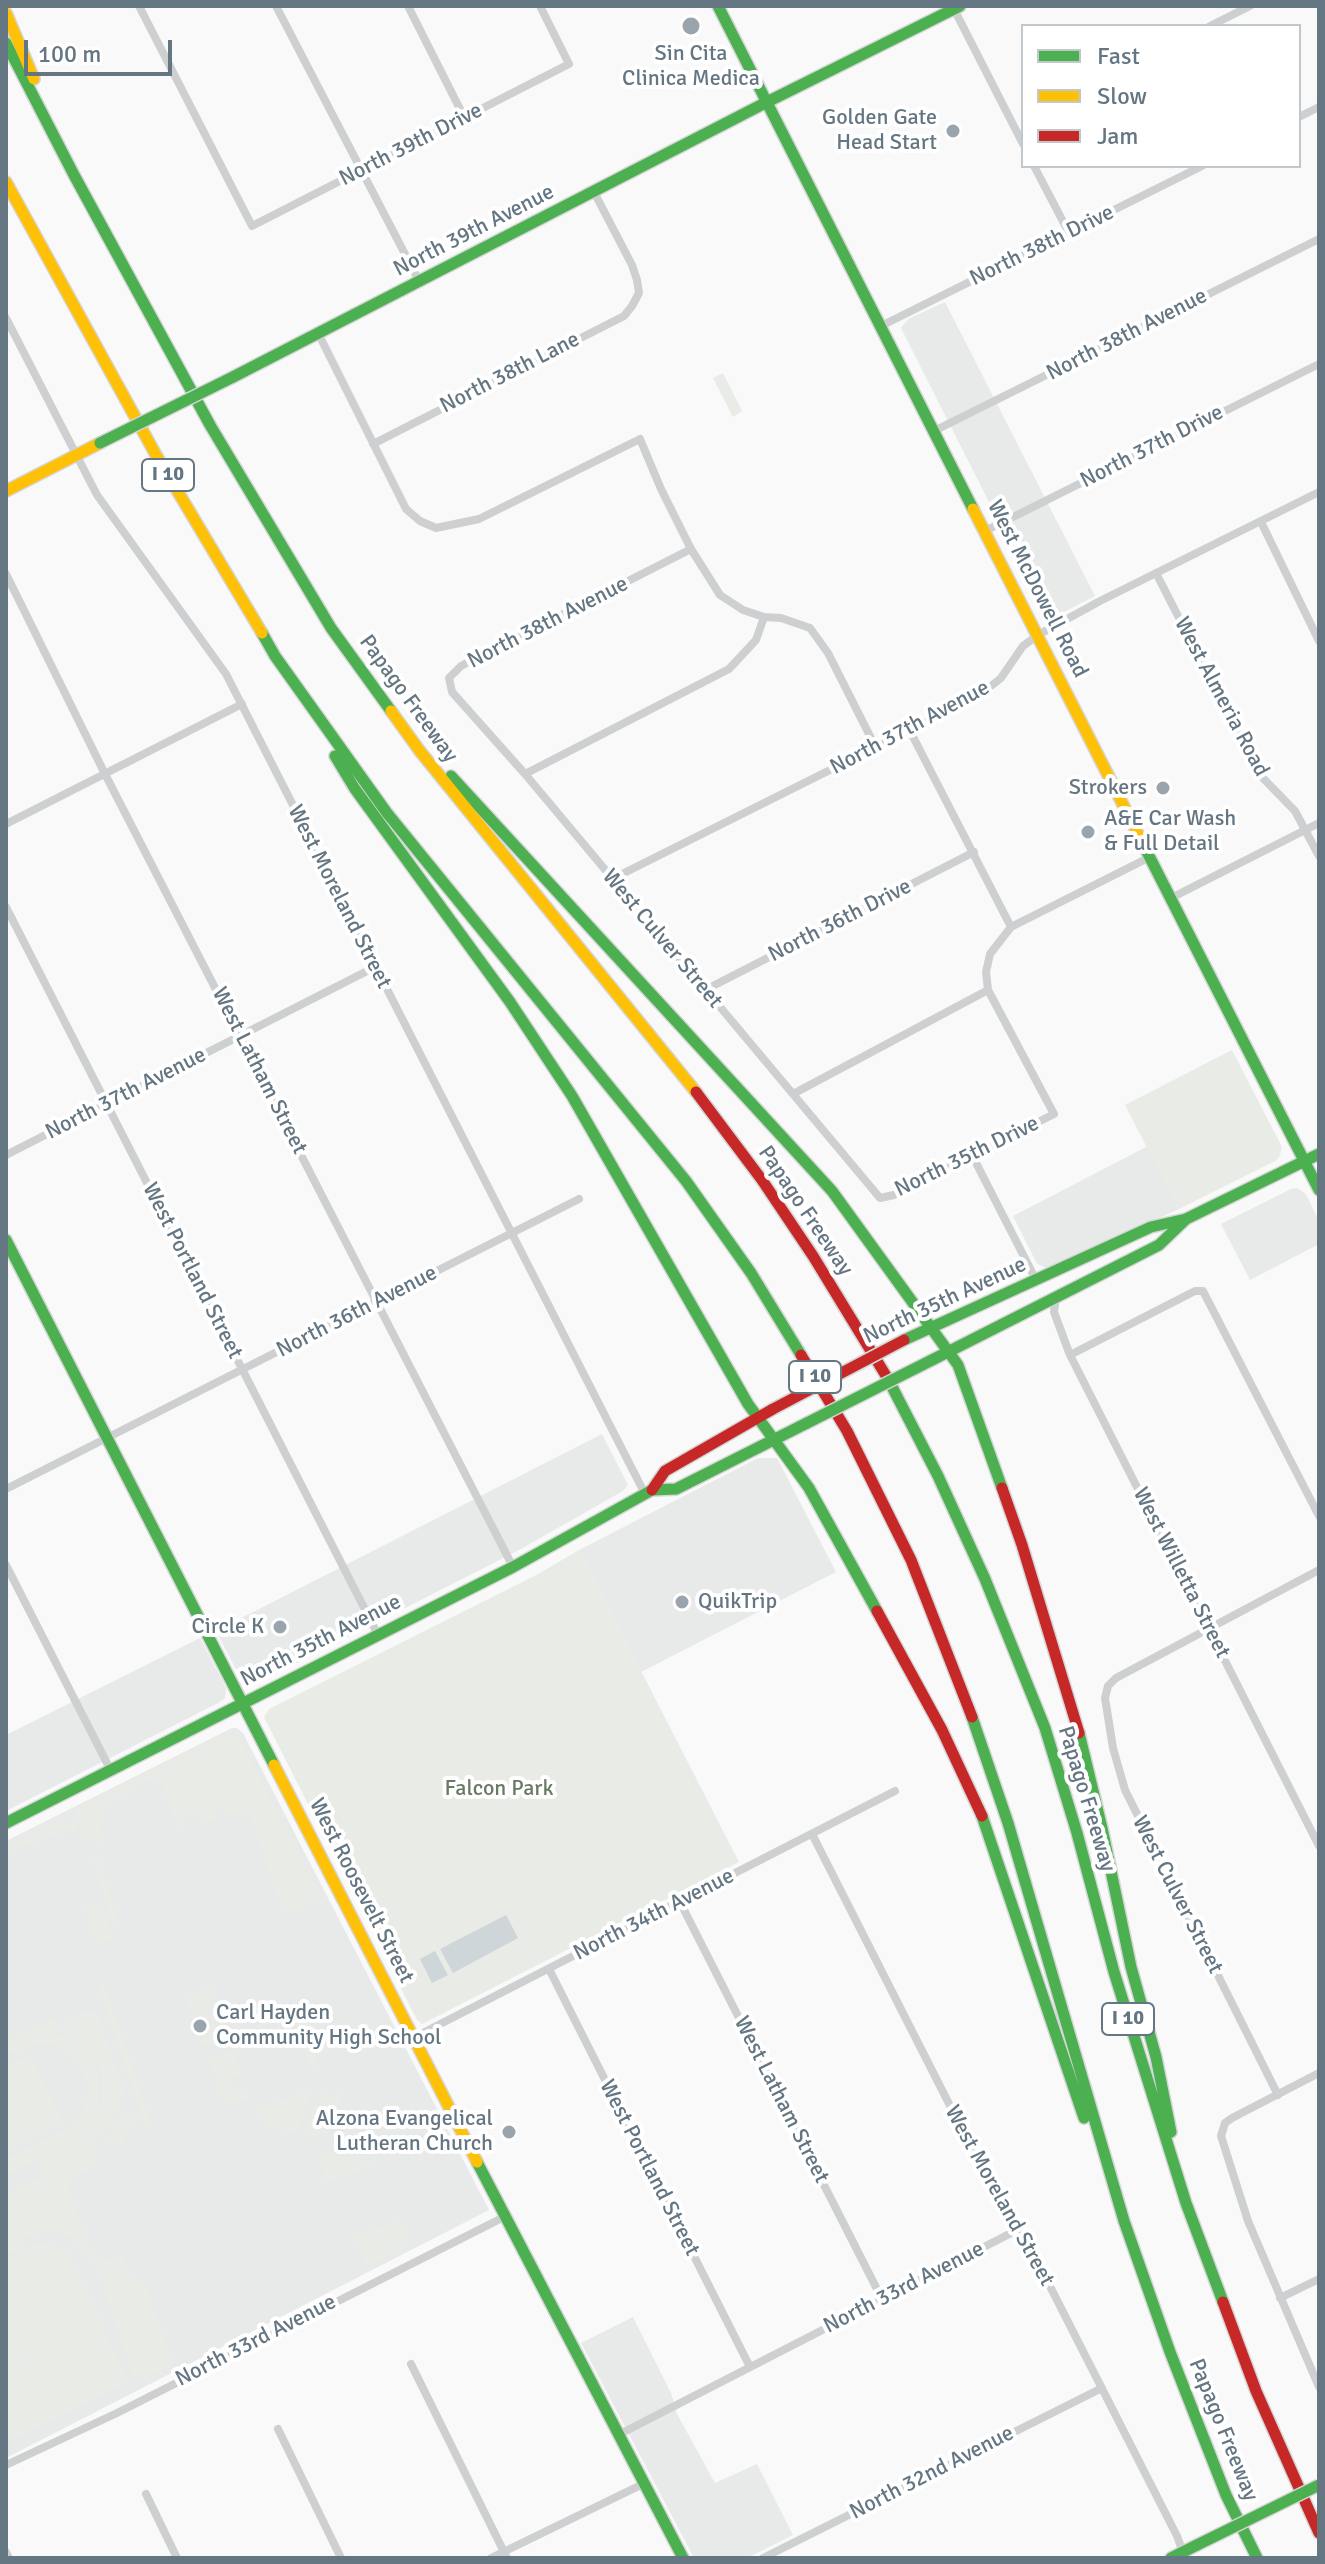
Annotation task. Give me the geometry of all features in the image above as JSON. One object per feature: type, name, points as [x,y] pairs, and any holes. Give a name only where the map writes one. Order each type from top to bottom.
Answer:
[{"type":"main road","name":"West McDowell Road","points":[[718,6],[1319,1190]]},
{"type":"main road","name":"North 39th Avenue","points":[[6,491],[957,7]]},
{"type":"main road","points":[[6,13],[74,175]]},
{"type":"main road","name":"Papago Freeway","points":[[6,43],[74,175],[240,477],[331,628],[436,773],[684,1077],[762,1180],[813,1256],[891,1384],[938,1476],[979,1567],[1045,1728],[1114,1972],[1186,2203],[1256,2391],[1319,2533]]},
{"type":"main road","name":"Papago Freeway","points":[[6,182],[156,455],[275,656],[387,813],[686,1181],[758,1285],[847,1431],[921,1585],[984,1748],[1124,2221],[1170,2352],[1221,2481],[1257,2558]]},
{"type":"main road","points":[[275,656],[355,789],[477,955],[572,1096],[748,1404],[809,1488],[942,1730],[982,1817],[1074,2093],[1124,2221]]},
{"type":"main road","points":[[363,674],[456,783],[832,1191],[958,1365],[1022,1545],[1073,1709],[1131,1967],[1156,2057],[1186,2203]]},
{"type":"main road","name":"North 35th Avenue","points":[[6,1823],[513,1567],[648,1492],[665,1471],[758,1417],[931,1326],[1151,1227],[1186,1219],[1319,1154]]},
{"type":"main road","name":"North 35th Avenue","points":[[648,1492],[676,1489],[1159,1245],[1186,1219]]},
{"type":"main road","name":"West Roosevelt Street","points":[[6,1240],[413,2038],[683,2558]]},
{"type":"main road","points":[[1171,2558],[1184,2555],[1197,2545],[1319,2485]]},
{"type":"street","name":"North 39th Drive","points":[[139,6],[252,226],[569,64],[540,6]]},
{"type":"street","points":[[276,6],[419,281]]},
{"type":"street","points":[[408,6],[465,119]]},
{"type":"street","points":[[1214,24],[1250,6]]},
{"type":"street","points":[[957,7],[1021,140]]},
{"type":"street","points":[[1301,116],[1319,107]]},
{"type":"street","points":[[1013,124],[1021,120]]},
{"type":"street","points":[[1035,168],[1069,233]]},
{"type":"street","name":"North 38th Drive","points":[[881,326],[1198,168]]},
{"type":"street","name":"North 38th Lane","points":[[373,444],[624,316],[639,293],[632,265],[594,192]]},
{"type":"street","name":"North 38th Avenue","points":[[934,431],[1319,239]]},
{"type":"street","name":"West Moreland Street","points":[[6,318],[105,507],[215,656],[242,704],[511,1234],[648,1492]]},
{"type":"street","points":[[318,333],[406,509],[420,521],[436,528],[479,519],[640,439],[691,549],[720,595],[743,610],[810,628],[828,653],[875,746]]},
{"type":"street","name":"North 37th Drive","points":[[985,531],[1319,364]]},
{"type":"street","name":"North 37th Avenue","points":[[612,879],[969,700],[992,687],[1008,670],[1023,646],[1038,635],[1319,492]]},
{"type":"street","points":[[1261,522],[1319,641]]},
{"type":"street","name":"North 38th Avenue","points":[[449,678],[461,666],[691,549]]},
{"type":"street","name":"West Almeria Road","points":[[1156,573],[1259,774],[1290,804],[1319,856]]},
{"type":"street","name":"West Latham Street","points":[[6,574],[105,774],[513,1567]]},
{"type":"street","points":[[525,774],[729,669],[756,640],[764,617]]},
{"type":"street","name":"West Culver Street","points":[[449,678],[452,692],[525,774],[880,1198]]},
{"type":"street","points":[[6,824],[242,704]]},
{"type":"street","points":[[909,729],[1011,927]]},
{"type":"street","points":[[1171,898],[1319,823]]},
{"type":"street","name":"North 36th Drive","points":[[705,990],[974,852]]},
{"type":"street","points":[[793,1094],[988,990],[986,972],[990,954],[1011,927],[1150,857]]},
{"type":"street","name":"West Portland Street","points":[[6,907],[378,1635]]},
{"type":"street","name":"North 37th Avenue","points":[[6,1155],[375,967]]},
{"type":"street","name":"North 35th Drive","points":[[880,1198],[894,1195],[1054,1114],[988,990]]},
{"type":"street","points":[[972,1155],[1036,1280]]},
{"type":"street","name":"North 36th Avenue","points":[[6,1489],[579,1199]]},
{"type":"street","points":[[1070,1355],[1201,1290],[1319,1516]]},
{"type":"street","name":"West Willetta Street","points":[[1056,1297],[1054,1312],[1070,1355],[1319,1846]]},
{"type":"street","points":[[6,1565],[111,1771]]},
{"type":"street","points":[[1209,1628],[1319,1570]]},
{"type":"street","name":"West Culver Street","points":[[1209,1628],[1116,1678],[1108,1686],[1105,1698],[1113,1748],[1125,1790],[1278,2095]]},
{"type":"street","name":"North 34th Avenue","points":[[413,2038],[895,1791]]},
{"type":"street","name":"West Moreland Street","points":[[812,1834],[1006,2216],[1030,2247],[1184,2555]]},
{"type":"street","name":"West Latham Street","points":[[680,1902],[882,2299]]},
{"type":"street","name":"West Portland Street","points":[[549,1969],[750,2367]]},
{"type":"street","points":[[1319,2073],[1225,2123],[1221,2136],[1238,2195],[1319,2387]]},
{"type":"street","name":"North 33rd Avenue","points":[[6,2465],[117,2413],[506,2216]]},
{"type":"street","name":"North 33rd Avenue","points":[[620,2434],[1017,2230]]},
{"type":"street","points":[[1280,2298],[1319,2279]]},
{"type":"street","points":[[411,2364],[505,2555]]},
{"type":"street","name":"North 32nd Avenue","points":[[763,2558],[1102,2388]]},
{"type":"street","points":[[278,2429],[341,2558]]},
{"type":"street","points":[[491,2558],[505,2555],[645,2483]]},
{"type":"street","points":[[146,2494],[177,2558]]},
{"type":"street","points":[[6,2552],[9,2558]]},
{"type":"shaded area","points":[[945,302],[1095,596],[1054,617],[1045,613],[901,328],[908,319]]},
{"type":"shaded area","points":[[1148,1146],[1179,1209],[1047,1268],[1037,1264],[1013,1216]]},
{"type":"shaded area","points":[[1297,1188],[1306,1194],[1319,1221],[1319,1244],[1250,1280],[1221,1224]]},
{"type":"shaded area","points":[[602,1434],[628,1485],[623,1491],[519,1550],[254,1685],[246,1684],[241,1679],[216,1631]]},
{"type":"shaded area","points":[[758,1458],[777,1458],[836,1572],[641,1672],[579,1550]]},
{"type":"shaded area","points":[[200,1638],[226,1688],[225,1698],[6,1811],[6,1735]]},
{"type":"shaded area","name":"Carl Hayden Community High School","points":[[232,1728],[243,1733],[489,2210],[6,2458],[6,1841]]},
{"type":"shaded area","points":[[506,1915],[518,1938],[453,1973],[440,1949]]},
{"type":"shaded area","points":[[435,1951],[448,1975],[432,1983],[420,1959]]},
{"type":"shaded area","points":[[633,2317],[671,2393],[677,2414],[715,2483],[757,2464],[793,2535],[747,2558],[694,2558],[581,2343]]},
{"type":"green space","points":[[723,373],[742,411],[733,417],[713,378]]},
{"type":"green space","points":[[1232,1050],[1282,1147],[1280,1155],[1277,1160],[1179,1209],[1125,1105]]},
{"type":"green space","name":"Falcon Park","points":[[579,1550],[739,1862],[422,2024],[417,2020],[264,1717],[269,1709],[540,1573]]},
{"type":"green space","points":[[227,1734],[240,1738],[321,1897],[314,1902],[283,1913],[249,1812],[235,1817],[233,1813],[228,1815],[224,1805],[214,1808],[217,1818],[200,1824],[196,1813],[183,1817],[186,1829],[178,1831],[159,1777],[143,1783],[140,1776]]},
{"type":"green space","points":[[136,1778],[141,1786],[112,1800],[114,1804],[103,1808],[105,1819],[98,1822],[103,1844],[83,1837],[75,1809]]},
{"type":"green space","points":[[60,1818],[64,1825],[74,1820],[79,1834],[70,1831],[6,1852],[6,1845]]},
{"type":"green space","points":[[98,1858],[120,1923],[114,1926],[92,1859]]},
{"type":"green space","points":[[101,1903],[114,1939],[98,1944],[83,1907]]},
{"type":"green space","points":[[104,1982],[153,2127],[145,2126],[97,1984]]},
{"type":"green space","points":[[211,1986],[219,2010],[210,2013],[214,2025],[224,2022],[230,2039],[201,2047],[185,1997]]},
{"type":"green space","points":[[87,2011],[98,2015],[124,2090],[121,2104],[99,2138],[90,2128],[103,2098],[101,2071],[86,2047],[63,2028],[68,2026],[69,2017]]},
{"type":"green space","points":[[303,2011],[319,2063],[316,2069],[309,2067],[291,2014]]},
{"type":"green space","points":[[54,2017],[60,2029],[55,2032],[85,2050],[95,2064],[100,2081],[98,2108],[83,2133],[88,2131],[100,2142],[95,2150],[94,2168],[73,2175],[73,2180],[68,2184],[93,2257],[104,2262],[122,2253],[133,2283],[144,2280],[174,2365],[135,2379],[105,2293],[105,2284],[88,2253],[84,2254],[77,2241],[68,2245],[71,2237],[45,2229],[39,2239],[36,2233],[22,2240],[25,2250],[41,2242],[66,2250],[100,2318],[6,2364],[6,2260],[16,2254],[6,2255],[6,2196],[43,2177],[38,2164],[64,2146],[6,2174],[6,2159],[67,2128],[81,2114],[87,2092],[79,2065],[63,2049],[37,2044],[6,2056],[6,2041]]},
{"type":"green space","points":[[234,2050],[242,2075],[232,2079],[236,2090],[246,2088],[249,2098],[226,2105],[208,2062]]},
{"type":"green space","points":[[30,2055],[63,2121],[6,2150],[6,2067]]},
{"type":"green space","points":[[310,2090],[298,2134],[264,2125],[259,2108]]},
{"type":"green space","points":[[317,2090],[332,2097],[340,2092],[342,2096],[331,2131]]},
{"type":"green space","points":[[316,2097],[328,2132],[312,2138],[307,2125]]},
{"type":"green space","points":[[125,2115],[131,2115],[135,2123],[129,2128],[124,2144],[107,2142],[112,2130]]},
{"type":"green space","points":[[359,2131],[367,2156],[337,2146],[335,2139]]},
{"type":"green space","points":[[326,2151],[376,2165],[326,2182],[317,2154]]},
{"type":"green space","points":[[399,2220],[410,2244],[365,2268],[354,2235]]},
{"type":"green space","points":[[98,2321],[129,2383],[6,2444],[6,2367]]},
{"type":"traffic: fast","points":[[718,6],[973,509]]},
{"type":"traffic: fast","points":[[233,377],[960,6]]},
{"type":"traffic: fast","points":[[6,43],[210,425],[331,628],[391,711]]},
{"type":"traffic: fast","points":[[100,443],[233,377]]},
{"type":"traffic: fast","points":[[262,633],[275,656],[387,813],[686,1181],[751,1273],[801,1355]]},
{"type":"traffic: fast","points":[[335,756],[355,789],[510,1002],[572,1096],[748,1404],[809,1488],[877,1611]]},
{"type":"traffic: fast","points":[[451,776],[832,1191],[958,1365],[1002,1488]]},
{"type":"traffic: fast","points":[[1144,846],[1319,1190]]},
{"type":"traffic: fast","points":[[904,1340],[1151,1227],[1186,1219],[1319,1154]]},
{"type":"traffic: fast","points":[[932,1360],[1159,1245],[1185,1220]]},
{"type":"traffic: fast","points":[[6,1240],[274,1765]]},
{"type":"traffic: fast","points":[[807,1423],[932,1360]]},
{"type":"traffic: fast","points":[[888,1379],[938,1476],[985,1579],[1045,1728],[1114,1972],[1186,2203],[1223,2302]]},
{"type":"traffic: fast","points":[[6,1823],[513,1567],[652,1490],[676,1489],[807,1423]]},
{"type":"traffic: fast","points":[[972,1717],[1008,1823],[1124,2221],[1170,2352],[1226,2495],[1257,2558]]},
{"type":"traffic: fast","points":[[1079,1733],[1171,2132]]},
{"type":"traffic: fast","points":[[982,1816],[1084,2118]]},
{"type":"traffic: fast","points":[[477,2162],[683,2558]]},
{"type":"traffic: fast","points":[[1197,2545],[1319,2485]]},
{"type":"traffic: fast","points":[[1171,2558],[1197,2545]]},
{"type":"traffic: slow","points":[[6,13],[34,79]]},
{"type":"traffic: slow","points":[[6,182],[156,455],[262,633]]},
{"type":"traffic: slow","points":[[6,491],[100,443]]},
{"type":"traffic: slow","points":[[973,509],[1144,846]]},
{"type":"traffic: slow","points":[[391,711],[419,750],[696,1092]]},
{"type":"traffic: slow","points":[[274,1765],[477,2162]]},
{"type":"traffic: jam","points":[[696,1092],[762,1180],[813,1256],[888,1379]]},
{"type":"traffic: jam","points":[[773,1409],[904,1340]]},
{"type":"traffic: jam","points":[[801,1355],[847,1431],[911,1560],[972,1717]]},
{"type":"traffic: jam","points":[[652,1490],[665,1471],[773,1409]]},
{"type":"traffic: jam","points":[[1002,1488],[1079,1733]]},
{"type":"traffic: jam","points":[[877,1611],[942,1730],[982,1816]]},
{"type":"traffic: jam","points":[[1223,2302],[1256,2391],[1319,2533]]},
{"type":"place","name":"Sin Cita Clinica Medica","points":[[691,26]]},
{"type":"place","name":"Golden Gate Head Start","points":[[953,131]]},
{"type":"place","name":"Strokers","points":[[1163,788]]},
{"type":"place","name":"A&E Car Wash & Full Detail","points":[[1088,832]]},
{"type":"place","name":"QuikTrip","points":[[682,1602]]},
{"type":"place","name":"Circle K","points":[[280,1627]]},
{"type":"place","name":"Carl Hayden Community High School","points":[[200,2026]]},
{"type":"place","name":"Alzona Evangelical Lutheran Church","points":[[509,2132]]}]
